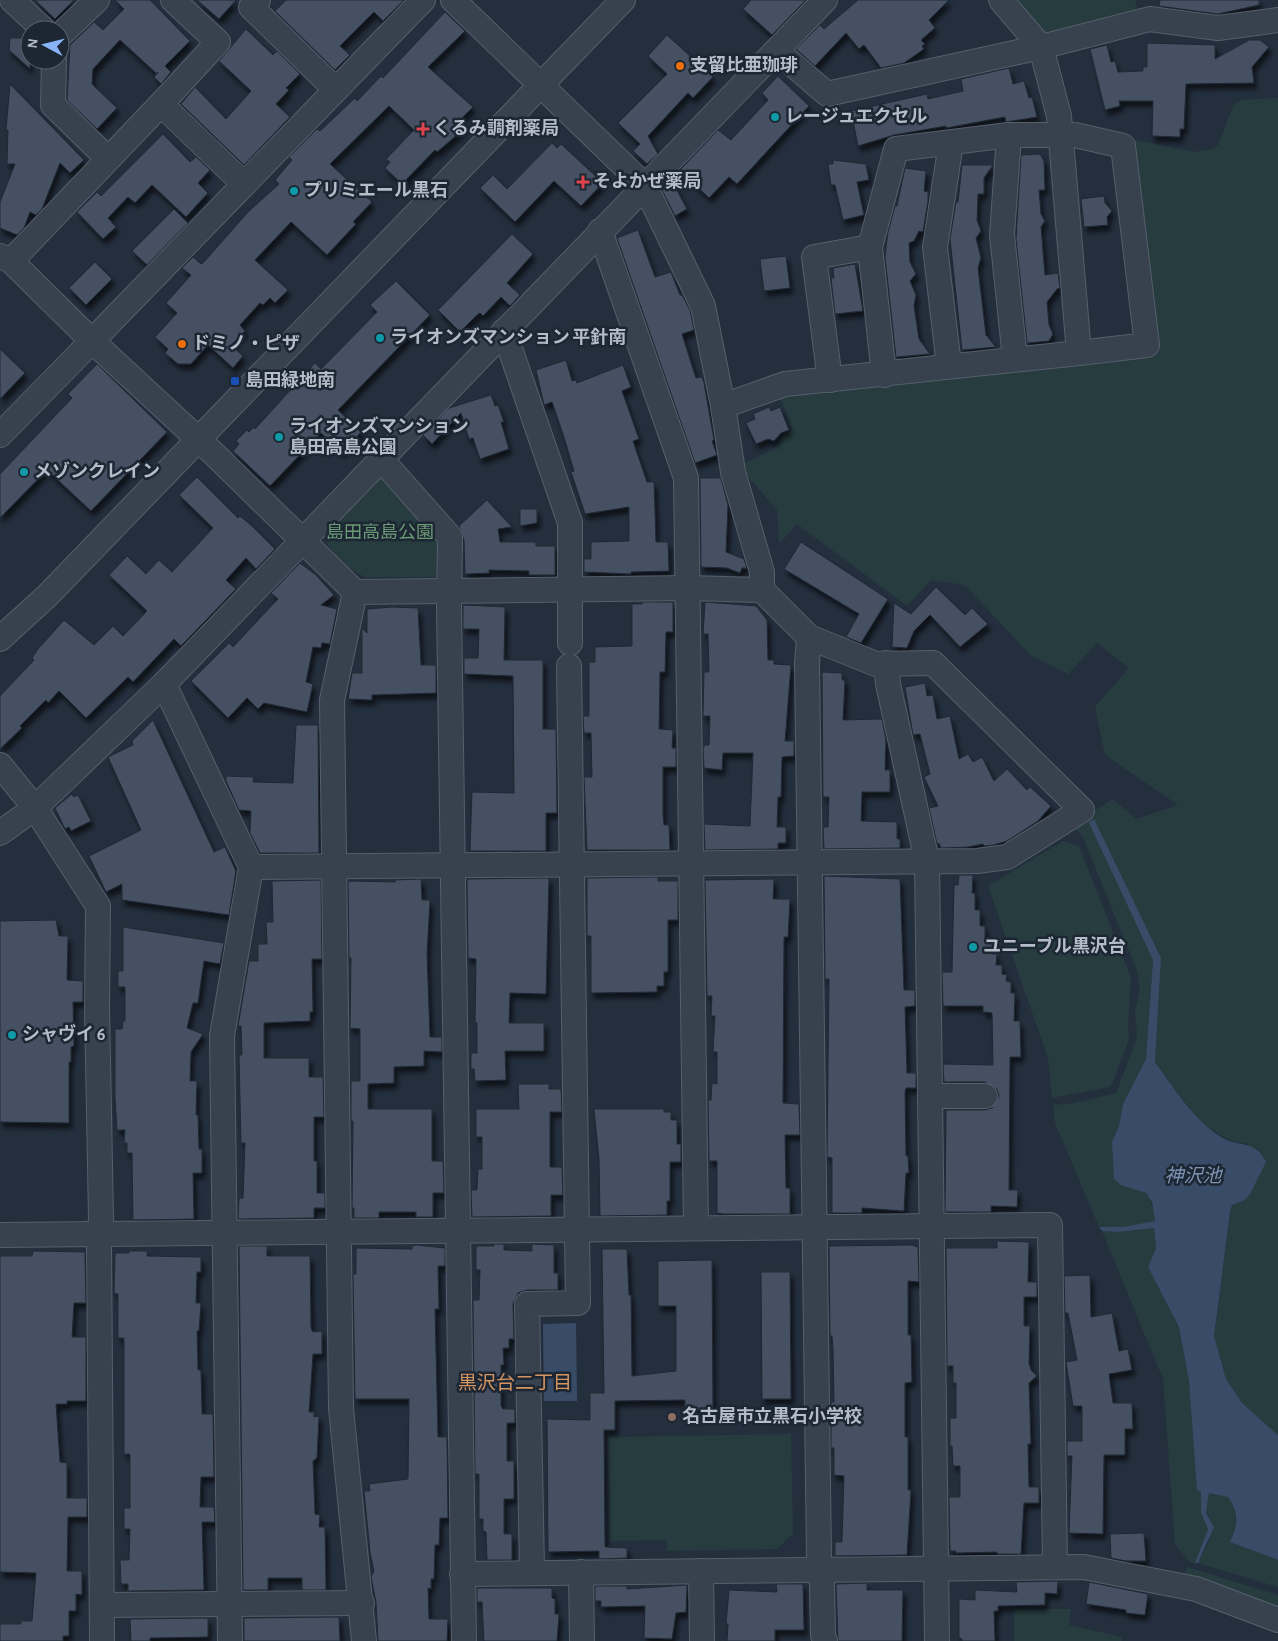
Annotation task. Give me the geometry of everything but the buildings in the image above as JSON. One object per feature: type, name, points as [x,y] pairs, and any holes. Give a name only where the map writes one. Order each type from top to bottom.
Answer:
[{"type":"street","points":[[12,0],[33,20]]},
{"type":"street","points":[[70,26],[97,0]]},
{"type":"street","points":[[173,0],[218,42],[108,159],[6,258],[355,592],[688,588],[762,590],[809,637],[876,664],[933,663],[1082,810],[1007,857],[977,861],[251,867]]},
{"type":"street","points":[[258,0],[251,7],[335,89]]},
{"type":"street","points":[[0,433],[92,341],[423,0]]},
{"type":"street","points":[[453,0],[645,186],[703,306],[723,406],[733,472],[762,572],[762,590]]},
{"type":"street","points":[[0,639],[48,595],[624,0]]},
{"type":"street","points":[[0,833],[35,808],[164,684],[825,0]]},
{"type":"street","points":[[1001,0],[1041,47],[1062,135],[1079,353]]},
{"type":"street","points":[[777,51],[827,94],[1041,47],[1148,10],[1218,28],[1278,20]]},
{"type":"street","points":[[54,70],[53,106],[108,159]]},
{"type":"street","points":[[161,104],[244,184]]},
{"type":"street","points":[[1009,135],[1002,236],[1015,359]]},
{"type":"street","points":[[723,406],[785,384],[830,380],[1147,345],[1123,146],[1074,135],[1009,135],[896,149],[870,247],[884,374]]},
{"type":"street","points":[[949,366],[935,247],[951,143]]},
{"type":"street","points":[[600,231],[686,478],[696,1228]]},
{"type":"street","points":[[830,380],[814,257],[870,247]]},
{"type":"street","points":[[504,332],[570,523],[570,643]]},
{"type":"street","points":[[381,459],[450,537],[452,866],[464,1641]]},
{"type":"street","points":[[355,592],[332,700],[333,866],[341,1408],[362,1603],[364,1641]]},
{"type":"street","points":[[809,637],[807,664],[819,1569],[822,1583],[823,1635],[825,1641]]},
{"type":"street","points":[[886,663],[888,684],[927,861],[938,1641]]},
{"type":"street","points":[[532,1572],[527,1304],[578,1303],[569,666]]},
{"type":"street","points":[[164,684],[251,867],[222,1036],[230,1641]]},
{"type":"street","points":[[0,765],[35,808],[98,906],[97,1007],[102,1641]]},
{"type":"street","points":[[931,1096],[985,1096]]},
{"type":"street","points":[[0,1235],[1050,1225],[1055,1567]]},
{"type":"street","points":[[462,1574],[1084,1567],[1179,1584],[1278,1620]]},
{"type":"street","points":[[701,1571],[702,1641]]},
{"type":"street","points":[[581,1572],[582,1641]]},
{"type":"street","points":[[102,1605],[362,1603]]},
{"type":"green space","points":[[1013,0],[1135,0],[1137,8],[1132,17],[1048,35],[1042,33]]},
{"type":"green space","points":[[1278,98],[1278,1435],[1242,1403],[1226,1379],[1214,1336],[1230,1212],[1232,1205],[1245,1200],[1248,1144],[1233,1141],[1206,1125],[1194,1114],[1155,1062],[1161,958],[1094,820],[1089,823],[1153,960],[1146,1059],[1123,1104],[1119,1126],[1112,1142],[1139,1189],[1147,1195],[1155,1222],[1123,1227],[1099,1227],[1055,1123],[1053,1105],[1075,1103],[1116,1093],[1137,1038],[1135,1011],[1140,990],[1137,971],[1083,837],[1072,825],[1113,799],[1136,819],[1178,805],[1105,755],[1095,707],[1129,668],[1097,643],[1068,674],[1030,655],[965,585],[931,580],[907,606],[797,524],[779,544],[777,510],[739,466],[774,449],[785,434],[793,430],[779,395],[788,392],[1157,355],[1131,139],[1194,152],[1212,149],[1218,145],[1233,106],[1241,100]]},
{"type":"green space","name":"島田高島公園","points":[[376,473],[389,476],[444,539],[439,577],[366,577],[346,565],[324,539],[321,533]]},
{"type":"green space","points":[[1063,841],[1079,846],[1131,978],[1128,1023],[1129,1039],[1113,1082],[1109,1087],[1052,1098],[1048,1058],[988,886]]},
{"type":"green space","points":[[1154,1227],[1156,1248],[1148,1267],[1179,1327],[1189,1381],[1202,1492],[1201,1513],[1208,1529],[1195,1563],[1190,1562],[1175,1545],[1163,1379],[1102,1231],[1117,1232]]},
{"type":"green space","points":[[791,1434],[793,1533],[777,1549],[667,1551],[667,1540],[610,1541],[608,1437]]},
{"type":"green space","points":[[1209,1493],[1228,1497],[1232,1503],[1236,1519],[1230,1542],[1278,1560],[1278,1587],[1198,1563],[1211,1532],[1211,1525],[1206,1513]]},
{"type":"green space","points":[[1187,1567],[1278,1595],[1278,1613],[1183,1578]]},
{"type":"green space","points":[[1014,1609],[1071,1609],[1069,1625],[1122,1637],[1121,1641],[1014,1641]]},
{"type":"water","name":"神沢池","points":[[1094,819],[1161,958],[1155,1062],[1193,1112],[1211,1130],[1228,1140],[1252,1147],[1262,1155],[1266,1162],[1250,1194],[1245,1200],[1232,1205],[1214,1336],[1226,1379],[1242,1403],[1278,1435],[1278,1560],[1230,1542],[1236,1524],[1236,1514],[1232,1503],[1228,1497],[1209,1493],[1206,1513],[1214,1527],[1198,1563],[1195,1563],[1208,1529],[1201,1513],[1201,1492],[1197,1490],[1189,1381],[1179,1327],[1148,1267],[1156,1248],[1154,1228],[1117,1232],[1102,1231],[1099,1227],[1123,1227],[1155,1221],[1152,1202],[1146,1193],[1121,1185],[1114,1179],[1112,1142],[1119,1126],[1123,1104],[1146,1059],[1153,960],[1089,823]]},
{"type":"water","points":[[576,1323],[577,1401],[544,1401],[543,1324]]},
{"type":"place","name":"支留比亜珈琲","points":[[680,66]]},
{"type":"place","name":"レージュエクセル","points":[[775,117]]},
{"type":"place","name":"くるみ調剤薬局","points":[[423,129]]},
{"type":"place","name":"そよかぜ薬局","points":[[583,182]]},
{"type":"place","name":"プリミエール黒石","points":[[294,191]]},
{"type":"place","name":"ライオンズマンション 平針南","points":[[380,338]]},
{"type":"place","name":"ドミノ・ピザ","points":[[182,344]]},
{"type":"place","name":"島田緑地南","points":[[235,381]]},
{"type":"place","name":"ライオンズマンション 島田高島公園","points":[[279,437]]},
{"type":"place","name":"メゾンクレイン","points":[[24,472]]},
{"type":"place","name":"ユニーブル黒沢台","points":[[973,947]]},
{"type":"place","name":"シャヴイ 6","points":[[12,1035]]},
{"type":"place","name":"名古屋市立黒石小学校","points":[[672,1417]]},
{"type":"district","name":"黒沢台二丁目","points":[[515,1383]]}]
